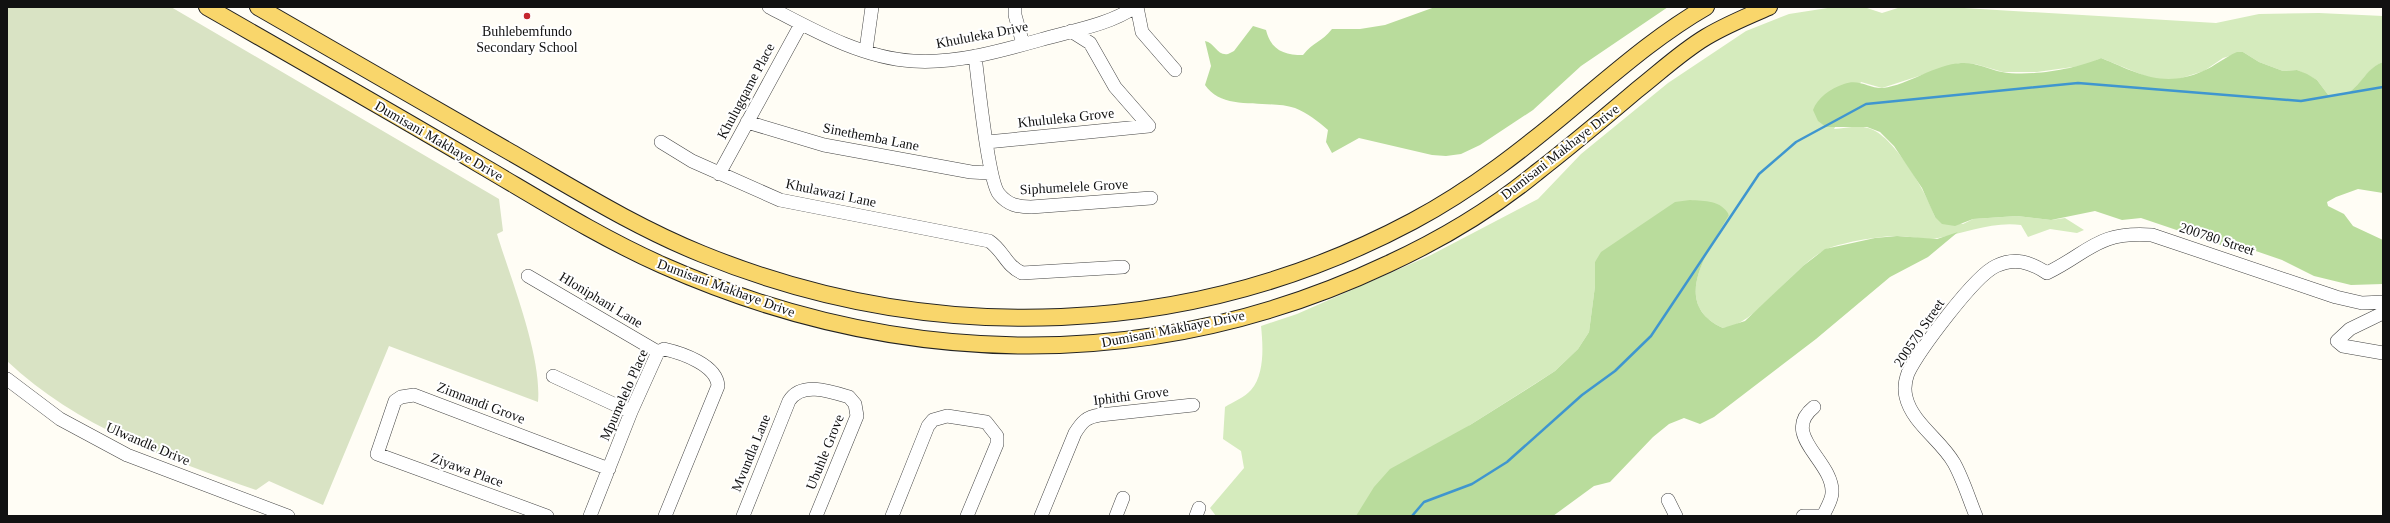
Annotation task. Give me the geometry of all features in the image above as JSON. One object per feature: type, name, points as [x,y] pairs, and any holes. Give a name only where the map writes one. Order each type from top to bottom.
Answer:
[{"type":"main road","name":"Dumisani Makhaye Drive","points":[[207,7],[564,213],[657,263],[685,275],[793,313],[855,328],[938,342],[1032,347],[1115,341],[1225,321],[1318,293],[1388,264],[1434,240],[1508,194],[1671,61],[1705,38],[1769,7]]},
{"type":"main road","name":"Dumisani Makhaye Drive","points":[[258,7],[628,219],[700,253],[765,277],[821,294],[878,306],[938,315],[1026,319],[1082,317],[1134,311],[1235,291],[1309,268],[1374,240],[1439,206],[1486,176],[1541,135],[1642,50],[1706,7]]},
{"type":"street","name":"Khululeka Drive","points":[[769,7],[837,41],[866,50],[912,61],[939,61],[975,56],[1109,20],[1136,7]]},
{"type":"street","points":[[866,50],[872,7]]},
{"type":"street","points":[[1015,7],[1015,15],[1023,44]]},
{"type":"street","points":[[1136,7],[1142,32],[1175,70]]},
{"type":"street","name":"Khulugqame Place","points":[[719,174],[801,24]]},
{"type":"street","name":"Khululeka Grove","points":[[987,142],[1148,126],[1115,87],[1090,43],[1071,31]]},
{"type":"street","name":"Siphumelele Grove","points":[[975,56],[990,173],[998,194],[1017,207],[1151,198]]},
{"type":"street","name":"Sinethemba Lane","points":[[747,122],[824,146],[971,172],[990,173]]},
{"type":"street","name":"Khulawazi Lane","points":[[661,142],[719,174],[790,203],[982,239],[996,245],[1009,265],[1022,272],[1123,267]]},
{"type":"street","name":"200780 Street","points":[[2047,273],[2102,240],[2123,235],[2152,235],[2336,297],[2362,303],[2383,302]]},
{"type":"street","name":"200570 Street","points":[[1976,516],[1954,463],[1910,408],[1905,391],[1908,374],[1969,288],[1985,273],[1996,266],[2013,261],[2028,262],[2047,273]]},
{"type":"street","name":"Hloniphani Lane","points":[[528,276],[658,352]]},
{"type":"street","points":[[2383,313],[2350,329],[2337,341],[2343,346],[2383,353]]},
{"type":"street","name":"Mpumelelo Place","points":[[590,516],[631,412],[658,352],[664,349],[703,365],[713,371],[718,378],[718,386],[665,516]]},
{"type":"street","points":[[553,376],[631,412]]},
{"type":"street","name":"Ulwandle Drive","points":[[7,379],[60,419],[127,455],[288,516]]},
{"type":"street","name":"Ubuhle Grove","points":[[789,401],[796,392],[808,389],[849,397],[858,410],[857,416],[816,516]]},
{"type":"street","name":"Zimnandi Grove","points":[[377,454],[395,401],[400,397],[414,395],[609,469]]},
{"type":"street","name":"Mvundla Lane","points":[[743,516],[789,401]]},
{"type":"street","name":"Iphithi Grove","points":[[1041,516],[1075,433],[1083,421],[1090,416],[1100,414],[1193,404]]},
{"type":"street","points":[[1814,407],[1803,418],[1801,427],[1815,455],[1825,467],[1832,488],[1832,494],[1823,516]]},
{"type":"street","points":[[892,516],[928,426],[933,420],[947,416],[986,422],[998,436],[997,444],[967,516]]},
{"type":"street","name":"Ziyawa Place","points":[[377,454],[547,516]]},
{"type":"street","points":[[1116,516],[1123,498]]},
{"type":"street","points":[[1668,500],[1676,516]]},
{"type":"street","points":[[1803,516],[1820,516]]},
{"type":"green space","points":[[7,7],[171,7],[499,199],[503,231],[497,234],[530,341],[538,383],[538,402],[389,346],[323,505],[269,481],[256,490],[157,453],[93,423],[63,405],[34,384],[7,361]]},
{"type":"green space","points":[[1435,7],[1668,7],[1581,66],[1533,110],[1480,145],[1461,154],[1446,156],[1432,155],[1359,138],[1332,153],[1326,142],[1328,130],[1304,112],[1295,108],[1272,104],[1234,102],[1223,99],[1213,93],[1205,85],[1211,66],[1205,41],[1221,53],[1228,54],[1234,51],[1253,26],[1266,30],[1271,42],[1279,50],[1290,54],[1303,55],[1310,47],[1325,37],[1332,29],[1360,29],[1385,25]]},
{"type":"green space","points":[[1834,7],[1864,7],[1882,13],[1901,7],[1964,8],[2216,23],[2259,14],[2319,13],[2383,16],[2383,62],[2375,66],[2348,93],[2329,96],[2317,80],[2297,70],[2283,71],[2259,62],[2243,52],[2223,58],[2204,71],[2172,81],[2150,78],[2101,58],[2087,65],[2037,72],[2003,72],[1975,64],[1959,63],[1882,88],[1861,82],[1834,129],[1864,127],[1878,133],[1888,141],[1898,152],[1917,180],[1935,217],[1963,224],[1973,219],[2017,216],[2051,220],[2065,218],[2084,230],[2077,233],[2050,229],[2028,237],[2021,225],[2011,224],[1990,226],[1933,239],[1892,236],[1861,240],[1831,247],[1813,258],[1761,307],[1748,317],[1736,325],[1723,328],[1707,317],[1698,305],[1696,290],[1698,275],[1704,259],[1729,214],[1595,262],[1595,286],[1589,332],[1578,349],[1555,371],[1470,425],[1356,516],[1216,516],[1210,508],[1244,468],[1241,451],[1223,439],[1225,407],[1246,395],[1256,383],[1261,368],[1262,359],[1261,326],[1297,314],[1431,255],[1538,199],[1581,154],[1668,83],[1746,31],[1789,14]]},
{"type":"green space","points":[[2237,52],[2243,52],[2259,62],[2283,71],[2297,70],[2307,74],[2317,80],[2329,96],[2340,95],[2348,92],[2359,83],[2369,71],[2383,62],[2383,193],[2358,189],[2327,202],[2328,206],[2344,214],[2353,226],[2383,240],[2383,284],[2351,285],[2314,276],[2282,260],[2250,249],[2221,245],[2141,218],[2122,220],[2095,211],[2051,220],[2017,216],[1973,219],[1955,226],[1942,224],[1935,217],[1922,188],[1894,146],[1880,132],[1867,127],[1826,127],[1818,121],[1813,110],[1821,97],[1834,88],[1849,82],[1883,88],[1902,83],[1951,64],[1966,63],[2002,72],[2039,73],[2079,66],[2101,58],[2151,77],[2175,79],[2203,71]]},
{"type":"green space","points":[[1690,200],[1712,202],[1722,206],[1729,215],[1704,259],[1698,275],[1696,290],[1698,305],[1707,317],[1723,328],[1745,321],[1803,266],[1825,249],[1875,238],[1897,236],[1937,239],[1958,232],[1928,257],[1890,277],[1816,339],[1714,417],[1700,424],[1684,418],[1669,424],[1653,437],[1610,482],[1594,486],[1553,516],[1356,516],[1374,487],[1390,469],[1470,425],[1555,371],[1578,349],[1589,332],[1595,286],[1595,262],[1601,252],[1675,202]]},
{"type":"waterway","points":[[1412,516],[1424,502],[1472,484],[1507,462],[1582,395],[1615,371],[1651,336],[1759,174],[1796,142],[1866,104],[2078,83],[2301,101],[2383,87]]},
{"type":"place","name":"Buhlebemfundo Secondary School","points":[[527,16]]}]
